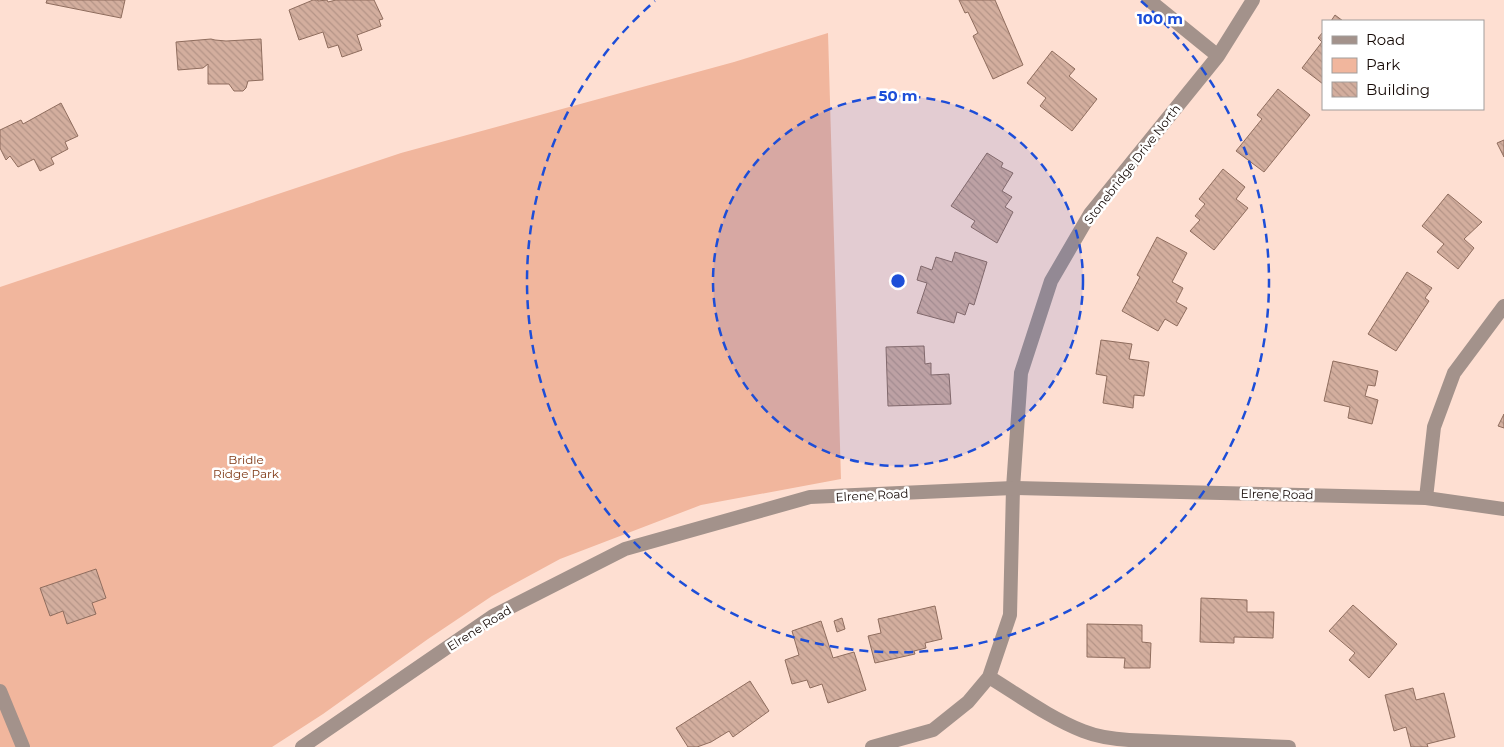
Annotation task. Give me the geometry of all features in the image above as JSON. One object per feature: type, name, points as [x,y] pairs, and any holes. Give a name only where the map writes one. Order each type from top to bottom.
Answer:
[{"type":"street","points":[[1149,0],[1218,56]]},
{"type":"street","name":"Stonebridge Drive North","points":[[990,678],[1010,615],[1013,488],[1021,373],[1051,280],[1090,214],[1218,56],[1253,0]]},
{"type":"street","points":[[1426,498],[1434,427],[1454,373],[1504,306]]},
{"type":"street","name":"Elrene Road","points":[[302,747],[493,616],[625,549],[810,497],[1013,488],[1426,498],[1504,509]]},
{"type":"street","points":[[872,747],[933,730],[968,702],[990,678],[1056,718],[1083,731],[1106,738],[1288,747]]},
{"type":"street","points":[[0,691],[23,747]]},
{"type":"green space","name":"Bridle Ridge Park","points":[[828,33],[841,479],[701,505],[560,559],[492,596],[323,714],[272,747],[0,747],[0,287],[401,153],[734,62]]},
{"type":"building","points":[[47,0],[125,0],[121,18],[46,3]]},
{"type":"building","points":[[313,0],[327,0],[328,2],[336,0],[374,0],[383,19],[379,20],[381,26],[357,35],[362,50],[342,57],[338,45],[328,48],[323,32],[299,40],[289,10]]},
{"type":"building","points":[[959,0],[995,0],[1023,65],[993,79],[973,36],[978,33],[968,12],[965,13]]},
{"type":"building","points":[[1335,15],[1342,20],[1332,20]]},
{"type":"building","points":[[1322,33],[1322,42],[1318,38]]},
{"type":"building","points":[[211,39],[226,41],[261,39],[263,80],[248,81],[243,91],[234,91],[229,84],[208,84],[208,64],[203,68],[178,70],[176,42]]},
{"type":"building","points":[[1322,42],[1322,83],[1302,68]]},
{"type":"building","points":[[1052,51],[1075,69],[1069,76],[1097,99],[1072,131],[1040,106],[1046,98],[1027,83]]},
{"type":"building","points":[[1278,89],[1310,115],[1264,172],[1236,151],[1262,119],[1257,115]]},
{"type":"building","points":[[61,103],[78,136],[65,142],[68,149],[51,158],[54,164],[40,171],[34,159],[18,167],[10,156],[6,160],[0,148],[0,130],[21,120],[23,124]]},
{"type":"building","points":[[1504,140],[1504,157],[1497,143]]},
{"type":"building","points":[[987,153],[1003,163],[1001,167],[1013,173],[1002,191],[1012,197],[1005,207],[1013,212],[997,243],[971,227],[975,221],[951,206]]},
{"type":"building","points":[[1223,169],[1245,187],[1236,199],[1248,208],[1214,250],[1190,231],[1200,220],[1195,216],[1205,204],[1199,199]]},
{"type":"building","points":[[1448,194],[1482,222],[1464,239],[1474,248],[1458,269],[1437,252],[1444,244],[1422,226]]},
{"type":"building","points":[[1157,237],[1187,253],[1172,282],[1183,288],[1176,302],[1187,308],[1177,326],[1165,319],[1158,331],[1122,311],[1140,277],[1137,275]]},
{"type":"building","points":[[955,252],[987,262],[974,305],[969,303],[965,315],[957,312],[954,323],[917,313],[927,283],[917,280],[921,266],[932,270],[936,257],[952,262]]},
{"type":"building","points":[[1407,272],[1432,288],[1425,298],[1429,301],[1396,351],[1368,334]]},
{"type":"building","points":[[1101,340],[1132,344],[1129,359],[1149,362],[1144,396],[1134,395],[1133,408],[1103,403],[1107,376],[1096,374]]},
{"type":"building","points":[[924,346],[925,364],[931,363],[931,375],[949,374],[951,404],[888,406],[886,347]]},
{"type":"building","points":[[1333,361],[1378,371],[1375,386],[1368,385],[1365,396],[1378,400],[1372,424],[1348,418],[1350,407],[1324,401]]},
{"type":"building","points":[[1504,414],[1504,428],[1498,426]]},
{"type":"building","points":[[96,569],[106,598],[92,603],[96,614],[67,624],[63,611],[50,616],[40,588]]},
{"type":"building","points":[[1201,598],[1247,600],[1247,612],[1274,612],[1273,638],[1234,637],[1234,643],[1200,642]]},
{"type":"building","points":[[1353,605],[1397,644],[1369,678],[1349,660],[1355,653],[1329,631]]},
{"type":"building","points":[[935,606],[942,639],[925,643],[926,648],[914,651],[915,654],[875,663],[868,636],[881,633],[878,619]]},
{"type":"building","points":[[842,618],[845,629],[837,632],[834,621]]},
{"type":"building","points":[[821,621],[833,658],[854,652],[866,690],[828,703],[822,684],[810,688],[807,680],[792,684],[785,660],[799,655],[792,631]]},
{"type":"building","points":[[1087,624],[1142,625],[1142,642],[1151,643],[1150,668],[1124,668],[1125,658],[1087,657]]},
{"type":"building","points":[[750,681],[769,711],[733,737],[729,731],[711,742],[697,747],[688,747],[676,728]]},
{"type":"building","points":[[1413,688],[1416,700],[1444,693],[1455,737],[1427,744],[1428,747],[1411,747],[1406,727],[1394,731],[1385,695]]}]
